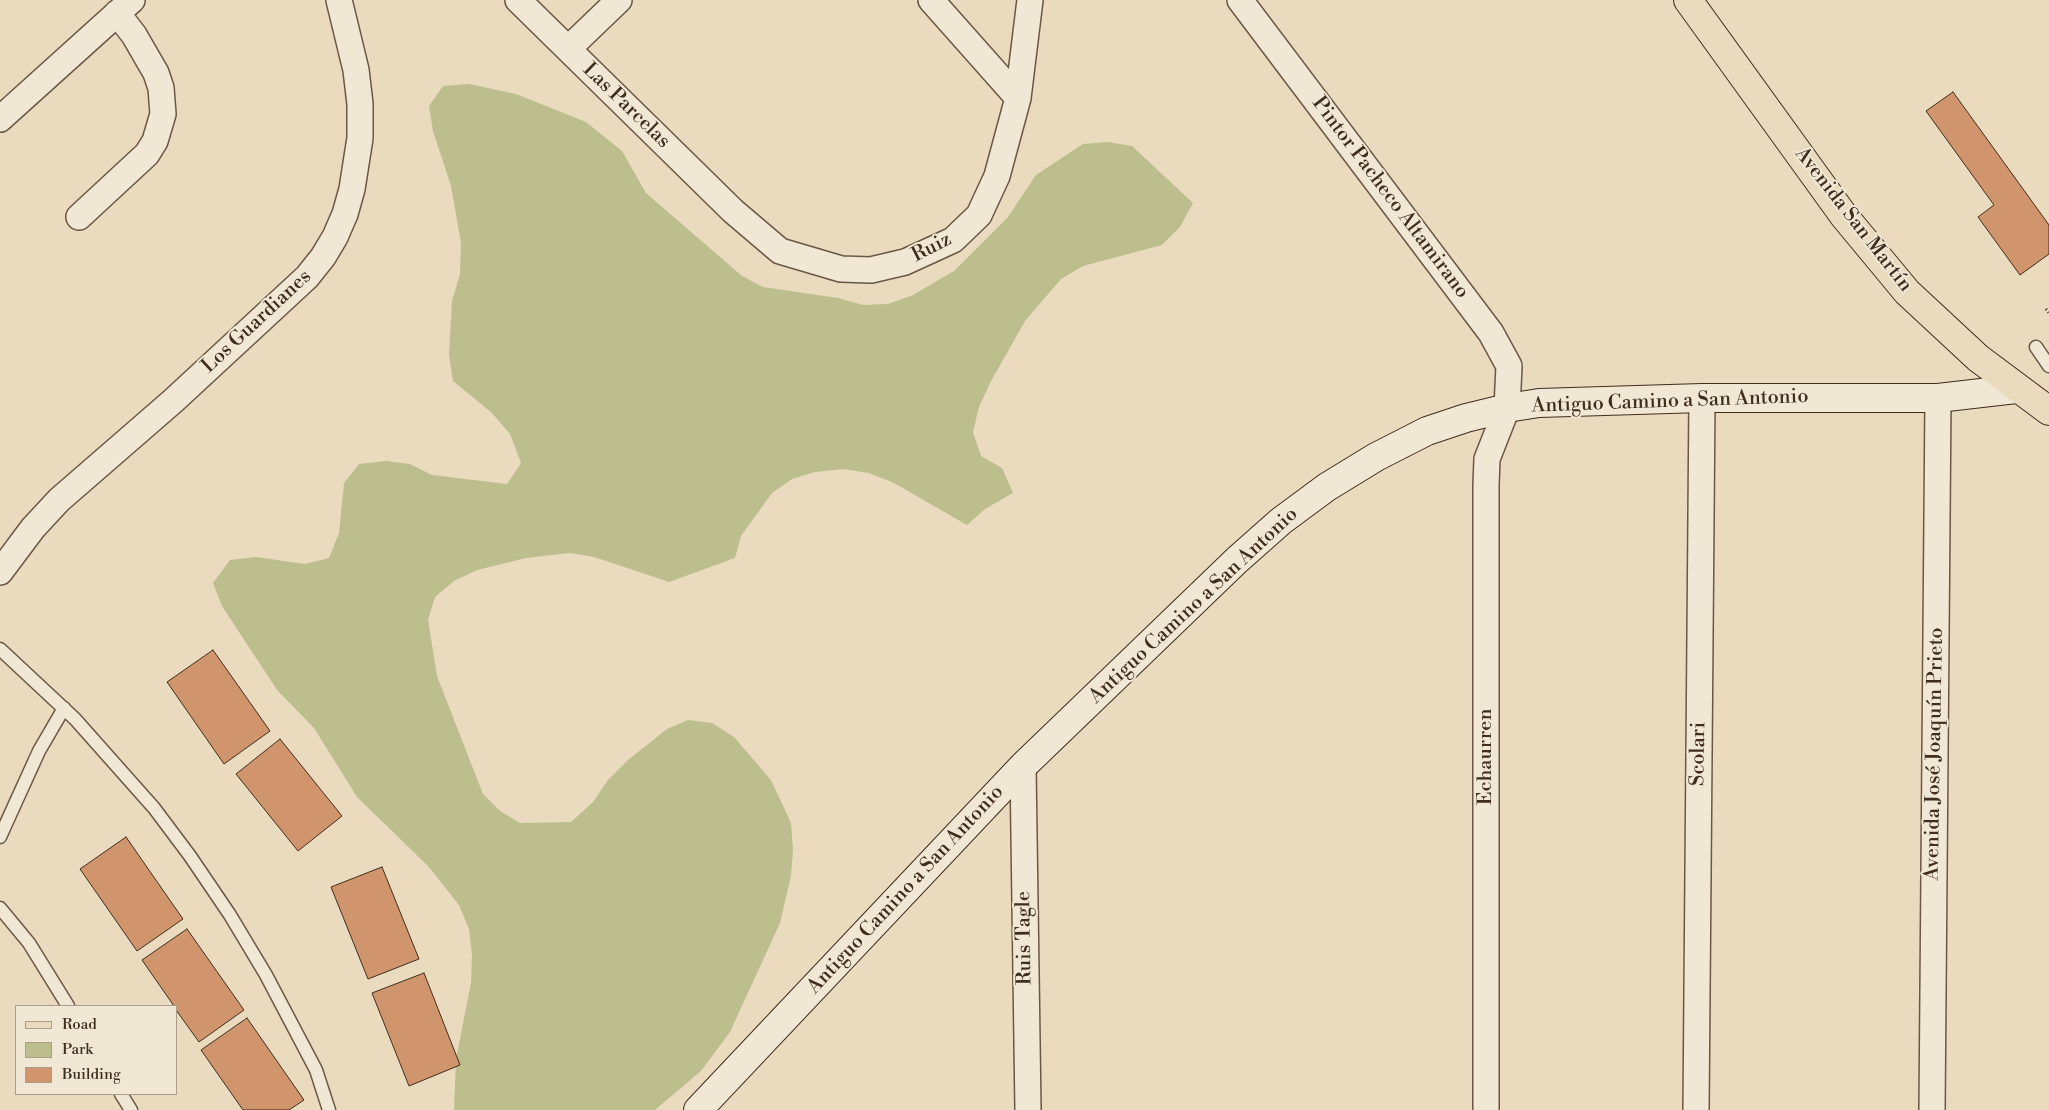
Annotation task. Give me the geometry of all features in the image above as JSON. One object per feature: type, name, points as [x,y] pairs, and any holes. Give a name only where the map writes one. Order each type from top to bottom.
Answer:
[{"type":"main road","name":"Avenida San Martín","points":[[1688,0],[1874,254],[1907,292],[1941,326],[2016,389],[2049,411]]},
{"type":"street","name":"Los Guardianes","points":[[0,572],[33,528],[60,500],[173,400],[307,276],[322,258],[345,214],[352,189],[360,138],[360,104],[356,70],[339,0]]},
{"type":"street","name":"Las Parcelas","points":[[518,0],[734,211]]},
{"type":"street","points":[[568,49],[619,0]]},
{"type":"street","points":[[931,0],[1018,98]]},
{"type":"street","name":"Ruiz","points":[[734,211],[780,251],[841,268],[871,270],[905,262],[953,240],[979,214],[997,176],[1018,98],[1030,0]]},
{"type":"street","name":"Pintor Pacheco Altamirano","points":[[1240,0],[1491,333],[1509,366],[1507,408]]},
{"type":"street","points":[[0,119],[124,7],[134,35],[156,73],[163,101],[161,127],[147,154],[79,217]]},
{"type":"street","name":"Antiguo Camino a San Antonio","points":[[698,1110],[1022,766],[1237,560],[1304,504],[1376,457],[1427,431],[1466,418],[1507,408],[1571,401],[1702,398],[1938,398],[2016,389]]},
{"type":"street","name":"Scolari","points":[[1696,1110],[1702,398]]},
{"type":"street","name":"Avenida José Joaquín Prieto","points":[[1932,1110],[1938,398]]},
{"type":"street","name":"Echaurren","points":[[1486,1110],[1486,485],[1487,459],[1507,408]]},
{"type":"street","name":"Ruis Tagle","points":[[1022,766],[1028,1110]]},
{"type":"lane","points":[[2036,347],[2049,366]]},
{"type":"lane","points":[[0,649],[64,708],[154,808],[190,856],[230,915],[266,976],[316,1070],[329,1110]]},
{"type":"lane","points":[[0,837],[39,751],[64,708]]},
{"type":"lane","points":[[0,908],[29,942],[67,1005]]},
{"type":"lane","points":[[122,1095],[131,1110]]},
{"type":"path","points":[[2046,309],[2049,313]]},
{"type":"green space","points":[[469,84],[516,94],[586,122],[622,151],[646,193],[742,276],[763,287],[838,298],[863,305],[888,304],[913,295],[954,271],[1008,217],[1036,175],[1083,144],[1108,142],[1132,146],[1193,203],[1180,227],[1162,245],[1083,266],[1061,279],[1025,321],[990,383],[979,407],[973,432],[981,456],[1002,468],[1013,493],[985,509],[967,525],[894,483],[869,473],[844,469],[815,472],[792,479],[772,493],[741,536],[735,558],[669,582],[594,557],[570,553],[526,558],[477,570],[454,581],[435,597],[428,620],[437,676],[483,794],[500,811],[520,823],[571,822],[593,802],[608,780],[628,760],[667,729],[688,720],[712,723],[734,737],[771,780],[791,823],[793,850],[791,876],[780,923],[730,1032],[701,1071],[655,1110],[454,1110],[456,1059],[471,983],[472,955],[469,929],[459,905],[429,867],[357,797],[314,728],[277,690],[222,606],[213,583],[230,560],[256,557],[305,564],[329,558],[339,533],[344,483],[359,464],[386,461],[410,464],[432,475],[507,484],[521,463],[510,434],[492,413],[453,381],[449,355],[452,301],[460,274],[461,243],[451,186],[433,131],[429,106],[443,86]]},
{"type":"building","points":[[1953,92],[2049,225],[2049,254],[2020,275],[1978,217],[1994,205],[1926,111]]},
{"type":"building","points":[[213,650],[270,731],[224,764],[167,682]]},
{"type":"building","points":[[280,739],[342,816],[298,851],[236,774]]},
{"type":"building","points":[[126,837],[183,919],[137,951],[80,869]]},
{"type":"building","points":[[382,867],[419,959],[368,979],[331,887]]},
{"type":"building","points":[[187,929],[244,1010],[199,1042],[178,1013],[178,1005],[173,1005],[142,960]]},
{"type":"building","points":[[424,973],[460,1065],[409,1086],[372,993]]},
{"type":"building","points":[[247,1018],[304,1100],[289,1110],[243,1110],[201,1050]]}]
